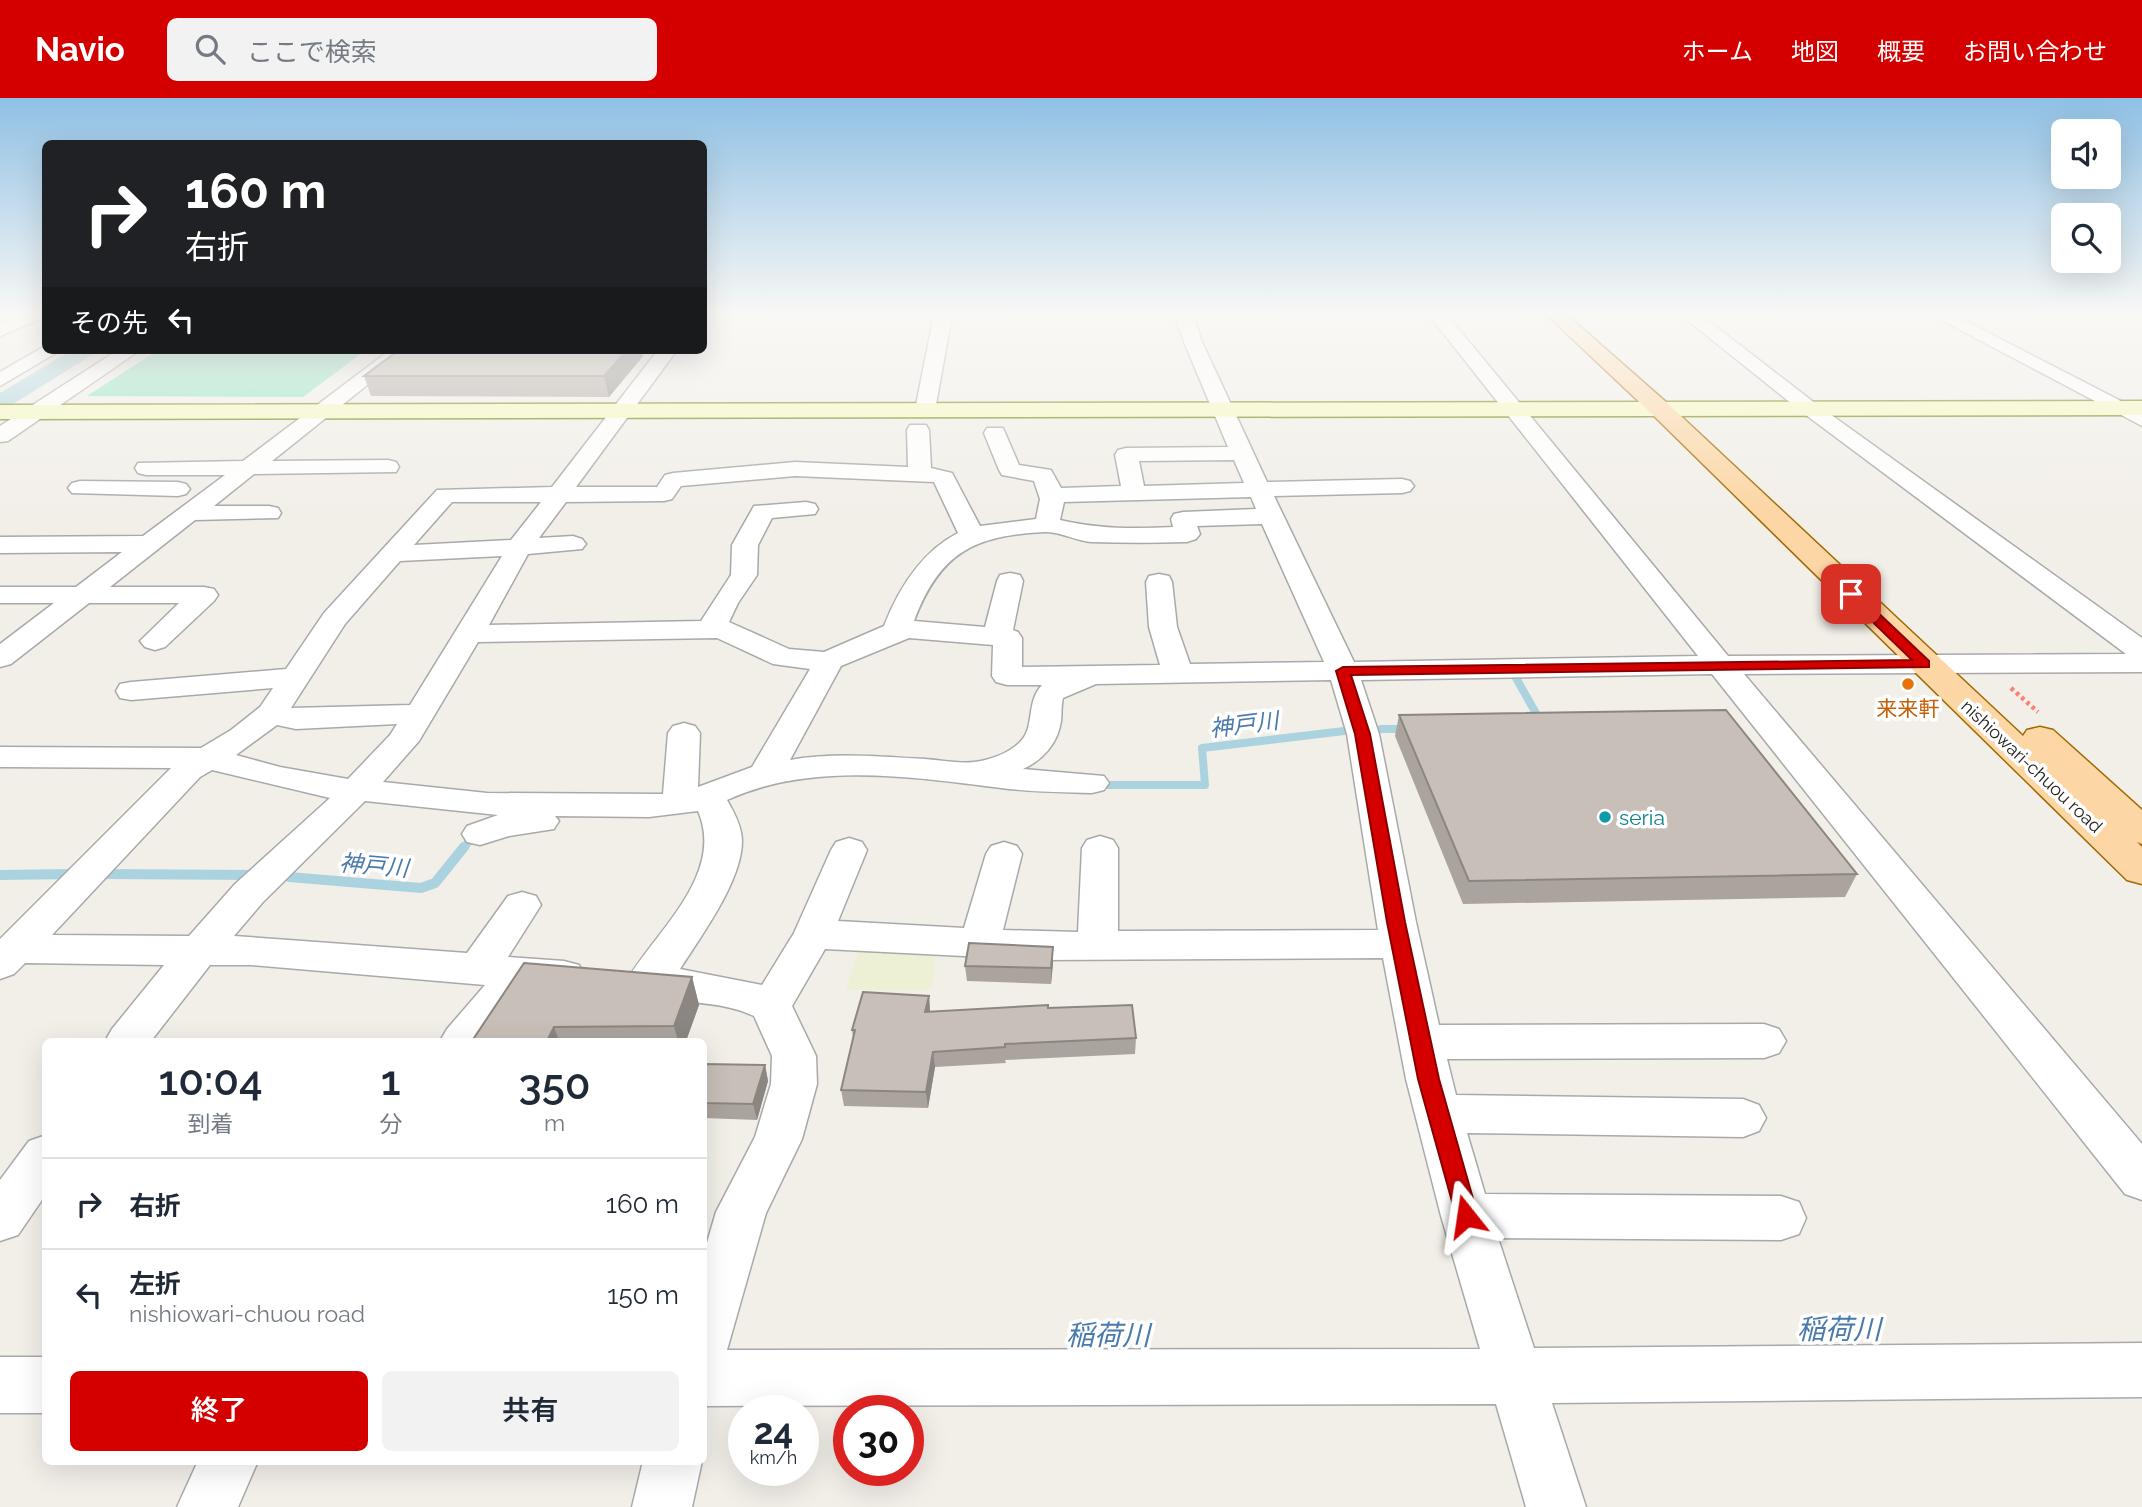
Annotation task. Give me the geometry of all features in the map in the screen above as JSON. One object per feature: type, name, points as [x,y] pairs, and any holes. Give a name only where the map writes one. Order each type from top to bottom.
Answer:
[{"type":"main road","name":"nishiowari-chuou road","points":[[1636,381],[1959,664],[2142,831]]},
{"type":"main road","name":"nishiowari-chuou road","points":[[1642,381],[1924,664],[2142,870]]},
{"type":"street","points":[[0,436],[83,381]]},
{"type":"street","points":[[0,658],[363,381]]},
{"type":"street","points":[[129,1038],[249,893],[356,792],[403,741],[500,584],[519,547],[645,381]]},
{"type":"street","points":[[920,474],[922,420],[930,381]]},
{"type":"street","points":[[1210,381],[1343,671],[1363,734],[1400,944],[1421,1042],[1466,1216],[1518,1377],[1556,1507]]},
{"type":"street","points":[[1491,381],[1720,665],[2142,1179]]},
{"type":"street","points":[[1774,381],[2142,652]]},
{"type":"street","points":[[2067,381],[2142,420]]},
{"type":"street","points":[[0,412],[624,410],[922,420],[1222,409],[2142,408]]},
{"type":"street","points":[[1164,430],[1174,454]]},
{"type":"street","points":[[995,433],[1010,470],[1042,475],[1053,495],[1046,524]]},
{"type":"street","points":[[1134,493],[1126,455],[1242,453]]},
{"type":"street","points":[[146,468],[388,467]]},
{"type":"street","points":[[8,957],[188,771],[243,737],[271,714],[334,619],[445,495],[664,495],[673,481],[771,471],[847,480],[940,475],[944,478],[972,537]]},
{"type":"street","points":[[1053,495],[1402,486]]},
{"type":"street","points":[[80,488],[222,489]]},
{"type":"street","points":[[712,628],[724,603],[744,575],[745,545],[764,511],[806,509]]},
{"type":"street","points":[[190,513],[269,513]]},
{"type":"street","points":[[896,631],[901,617],[935,561],[945,550],[972,537],[1046,524],[1088,534],[1122,534],[1126,537],[1187,534],[1183,519],[1271,516]]},
{"type":"street","points":[[0,545],[149,544]]},
{"type":"street","points":[[393,554],[573,544]]},
{"type":"street","points":[[997,636],[1010,581]]},
{"type":"street","points":[[1158,582],[1163,626],[1178,674]]},
{"type":"street","points":[[0,595],[204,595],[155,642]]},
{"type":"street","points":[[469,634],[712,628],[722,629],[784,658],[828,661],[896,631],[909,629],[1008,638],[1007,676],[1720,665],[2142,663]]},
{"type":"street","points":[[765,774],[820,680],[828,661]]},
{"type":"street","points":[[969,772],[1000,766],[1030,751],[1038,741],[1048,695],[1060,684],[1098,676]]},
{"type":"street","points":[[131,691],[298,677]]},
{"type":"street","points":[[271,714],[296,719],[420,713]]},
{"type":"street","points":[[684,733],[693,800]]},
{"type":"street","points":[[0,757],[207,758],[278,777],[356,792],[487,804],[607,806],[693,800],[765,774],[813,766],[969,772],[1001,779],[1092,783]]},
{"type":"street","points":[[619,980],[694,913],[719,867],[724,842],[715,809],[693,800]]},
{"type":"street","points":[[480,834],[503,825],[562,818],[607,806]]},
{"type":"street","points":[[1098,946],[1100,848]]},
{"type":"street","points":[[771,1006],[813,934],[849,850]]},
{"type":"street","points":[[980,943],[1004,854]]},
{"type":"street","points":[[464,1038],[498,972],[522,905]]},
{"type":"street","points":[[813,934],[1098,946],[1400,944]]},
{"type":"street","points":[[8,957],[251,951],[691,985],[756,999],[771,1006],[794,1056],[794,1084],[778,1139],[741,1212],[707,1331]]},
{"type":"street","points":[[1421,1042],[1764,1041]]},
{"type":"street","points":[[1439,1114],[1743,1118]]},
{"type":"street","points":[[0,1219],[42,1161]]},
{"type":"street","points":[[1466,1216],[1781,1218]]},
{"type":"street","points":[[707,1378],[1518,1377],[2142,1370]]},
{"type":"street","points":[[0,1384],[42,1385]]},
{"type":"street","points":[[207,1507],[227,1465]]},
{"type":"street","points":[[662,1507],[672,1465]]},
{"type":"green space","points":[[111,381],[325,381],[303,397],[87,396]]},
{"type":"green space","points":[[863,936],[937,940],[932,990],[846,990]]},
{"type":"water","points":[[21,381],[50,381],[0,412],[0,393]]},
{"type":"building","name":"seria","points":[[1726,710],[1857,874],[1469,881],[1399,715]]},
{"type":"building","points":[[969,943],[1053,947],[1051,968],[965,966]]},
{"type":"building","points":[[524,963],[692,977],[674,1026],[554,1027],[548,1038],[474,1038]]},
{"type":"building","points":[[863,992],[929,996],[925,1012],[1048,1005],[1048,1008],[1132,1005],[1136,1038],[1005,1044],[1005,1047],[933,1052],[926,1092],[841,1090],[855,1030],[852,1030]]},
{"type":"building","points":[[707,1064],[765,1065],[753,1104],[707,1103]]},
{"type":"waterway","name":"神戸川","points":[[1516,678],[1541,722]]},
{"type":"waterway","name":"神戸川","points":[[1381,729],[1407,729]]},
{"type":"waterway","name":"神戸川","points":[[1105,785],[1205,785],[1202,748],[1344,731]]},
{"type":"waterway","name":"神戸川","points":[[463,849],[474,835]]},
{"type":"waterway","name":"神戸川","points":[[289,877],[421,888],[435,883],[464,847]]},
{"type":"waterway","name":"神戸川","points":[[0,875],[73,874]]},
{"type":"waterway","name":"神戸川","points":[[101,874],[256,875]]},
{"type":"place","name":"来来軒","points":[[1908,684]]},
{"type":"place","name":"seria","points":[[1605,817]]},
{"type":"route","points":[[1466,1216],[1413,1010],[1363,734],[1343,671],[1924,664],[1851,594]]},
{"type":"water label","name":"稲荷川","points":[[1839,1329]]},
{"type":"water label","name":"稲荷川","points":[[1108,1335]]}]
